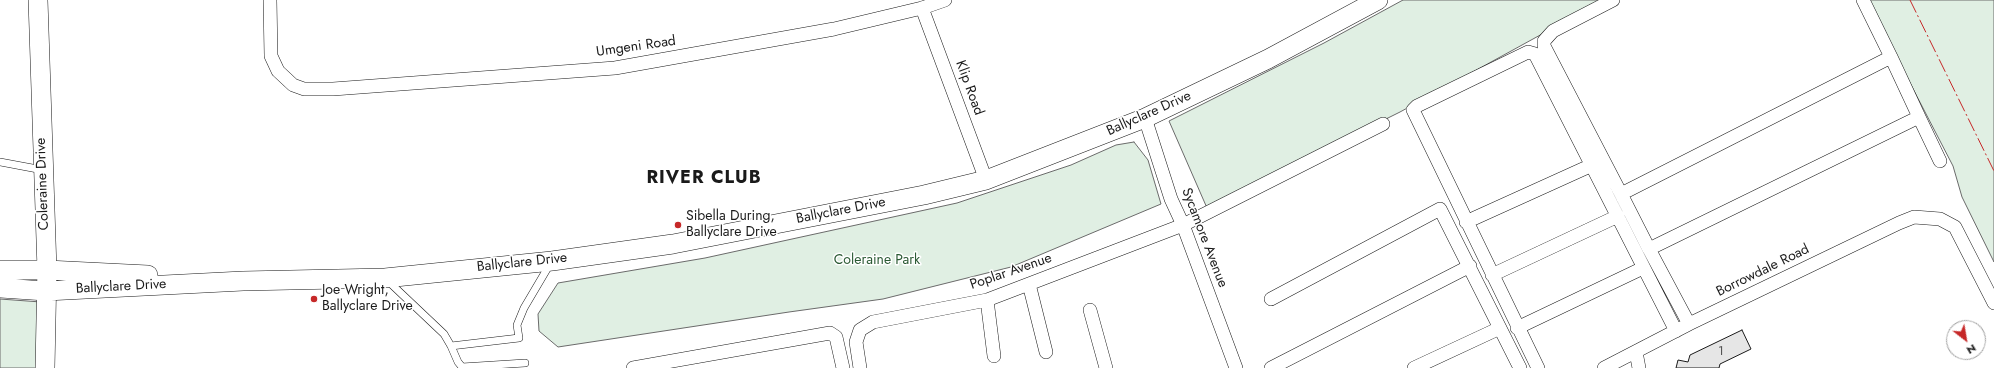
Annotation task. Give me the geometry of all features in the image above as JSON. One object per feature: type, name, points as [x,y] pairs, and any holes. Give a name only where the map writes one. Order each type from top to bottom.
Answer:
[{"type":"street","name":"Coleraine Drive","points":[[38,0],[46,270],[45,368]]},
{"type":"street","name":"Umgeni Road","points":[[270,0],[271,56],[278,71],[293,85],[304,89],[326,89],[615,68],[834,29],[922,8],[945,0]]},
{"type":"street","name":"Ballyclare Drive","points":[[0,288],[46,291],[243,281],[385,278],[552,261],[673,244],[924,195],[986,180],[1145,118],[1268,59],[1378,0]]},
{"type":"street","points":[[1613,0],[1553,31],[1544,41],[1544,46],[1689,324]]},
{"type":"street","points":[[1863,0],[1940,161]]},
{"type":"street","name":"Klip Road","points":[[922,8],[986,180]]},
{"type":"street","points":[[1538,368],[1517,328],[1413,110],[1417,106],[1522,54],[1532,52],[1535,54],[1676,331]]},
{"type":"street","points":[[1621,194],[1891,57]]},
{"type":"street","points":[[1649,249],[1919,117]]},
{"type":"street","name":"Sycamore Avenue","points":[[1145,118],[1171,199],[1183,225],[1236,368]]},
{"type":"street","name":"Poplar Avenue","points":[[860,368],[856,342],[860,330],[873,322],[988,300],[1183,225],[1383,124]]},
{"type":"street","points":[[1466,222],[1592,165]]},
{"type":"street","points":[[1271,299],[1439,209],[1444,213],[1520,368]]},
{"type":"street","points":[[1492,275],[1618,216]]},
{"type":"street","name":"Borrowdale Road","points":[[1604,368],[1689,324],[1914,217],[1940,220],[1955,227],[1994,303]]},
{"type":"street","points":[[1272,368],[1470,266]]},
{"type":"street","points":[[1517,328],[1643,268]]},
{"type":"street","name":"Ballyclare Drive","points":[[0,270],[46,270],[243,281]]},
{"type":"street","points":[[1029,284],[1046,352]]},
{"type":"street","points":[[988,300],[994,356]]},
{"type":"street","points":[[1090,310],[1106,368]]},
{"type":"street","points":[[1414,368],[1500,328]]},
{"type":"street","points":[[633,368],[830,332],[836,337],[843,368]]},
{"type":"street","points":[[1636,352],[1639,368]]},
{"type":"lane","points":[[0,162],[43,170]]},
{"type":"lane","points":[[451,346],[519,338],[517,325],[524,308],[552,261]]},
{"type":"lane","points":[[385,278],[444,334],[462,367],[525,363]]},
{"type":"green space","points":[[1403,0],[1604,0],[1400,112],[1207,208],[1169,121],[1324,43]]},
{"type":"green space","points":[[1867,0],[1994,0],[1994,262],[1962,197],[1953,166]]},
{"type":"green space","name":"Coleraine Park","points":[[1134,142],[1148,160],[1161,204],[1011,267],[883,299],[558,347],[539,331],[538,314],[558,283],[705,258],[957,203],[1071,165],[1116,145]]},
{"type":"green space","points":[[0,299],[41,302],[37,368],[0,368]]},
{"type":"building","points":[[1742,330],[1751,349],[1720,364],[1719,368],[1676,368],[1678,360],[1688,362],[1690,355]]},
{"type":"power","points":[[1910,0],[1994,171]]},
{"type":"place","name":"Sibella During, Ballyclare Drive","points":[[678,225]]},
{"type":"place","name":"Joe Wright, Ballyclare Drive","points":[[314,299]]},
{"type":"district","name":"RIVER CLUB","points":[[704,179]]}]
